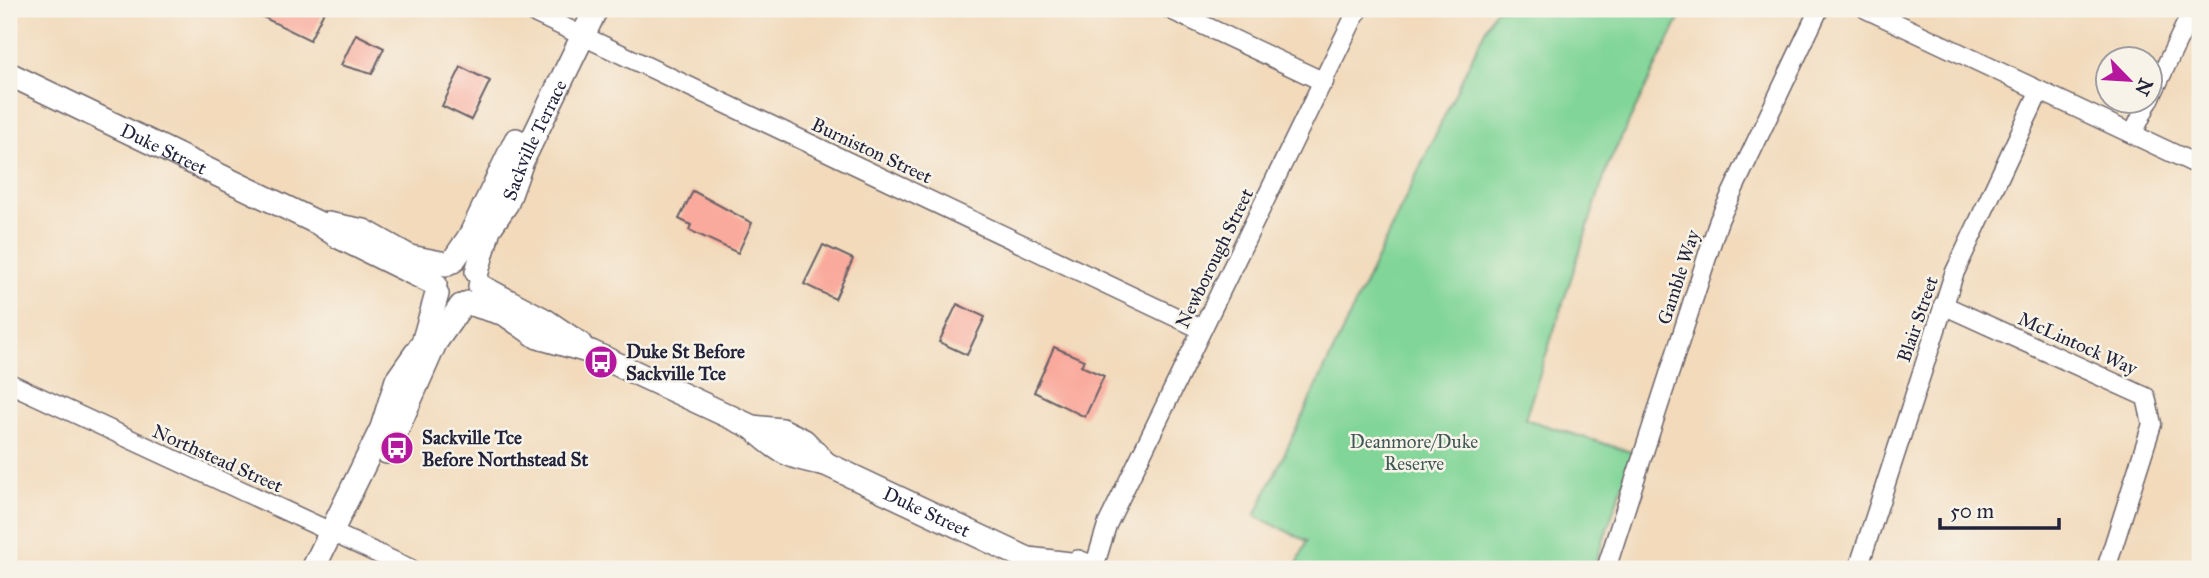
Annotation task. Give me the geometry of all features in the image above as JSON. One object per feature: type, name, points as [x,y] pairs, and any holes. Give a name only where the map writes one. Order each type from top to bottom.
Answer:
[{"type":"main road","name":"Sackville Terrace","points":[[313,569],[338,535],[435,343],[471,292],[489,229],[507,203],[576,33],[579,9]]},
{"type":"main road","name":"Sackville Terrace","points":[[330,569],[338,535],[382,428],[397,380],[423,343],[443,276],[481,214],[576,33],[596,9]]},
{"type":"main road","name":"Duke Street","points":[[9,74],[318,223],[339,237],[443,276]]},
{"type":"main road","points":[[467,263],[471,292],[447,304],[443,276],[467,263]]},
{"type":"main road","name":"Duke Street","points":[[471,292],[538,337],[591,352],[752,427],[782,430],[804,440],[826,464],[1034,564],[1080,567]]},
{"type":"street","name":"Burniston Street","points":[[526,9],[1201,329]]},
{"type":"street","points":[[1170,9],[1324,82]]},
{"type":"street","name":"Newborough Street","points":[[1080,567],[1107,525],[1358,9]]},
{"type":"street","name":"Gamble Way","points":[[1606,569],[1719,220],[1819,9]]},
{"type":"street","points":[[1866,9],[2200,166]]},
{"type":"street","points":[[2164,69],[2193,9]]},
{"type":"street","name":"Blair Street","points":[[1858,569],[1954,274],[2039,92]]},
{"type":"street","points":[[2133,134],[2141,116]]},
{"type":"street","name":"McLintock Way","points":[[1943,305],[2146,397],[2152,424],[2106,569]]},
{"type":"street","name":"Northstead Street","points":[[9,383],[411,569]]},
{"type":"green space","name":"Deanmore/Duke Reserve","points":[[1495,9],[1684,9],[1608,165],[1525,419],[1634,453],[1593,569],[1295,569],[1307,541],[1255,516]]},
{"type":"building","points":[[246,9],[325,9],[310,40]]},
{"type":"building","points":[[356,34],[384,48],[372,74],[341,65]]},
{"type":"building","points":[[461,67],[490,81],[471,120],[442,106]]},
{"type":"building","points":[[693,191],[752,223],[738,253],[689,230],[691,225],[679,219]]},
{"type":"building","points":[[823,245],[853,259],[835,299],[804,284]]},
{"type":"building","points":[[957,304],[985,317],[967,355],[939,342]]},
{"type":"building","points":[[1054,347],[1084,360],[1081,366],[1104,376],[1085,417],[1034,392]]},
{"type":"place","name":"Duke St Before Sackville Tce","points":[[601,362]]},
{"type":"place","name":"Sackville Tce Before Northstead St","points":[[397,448]]}]
